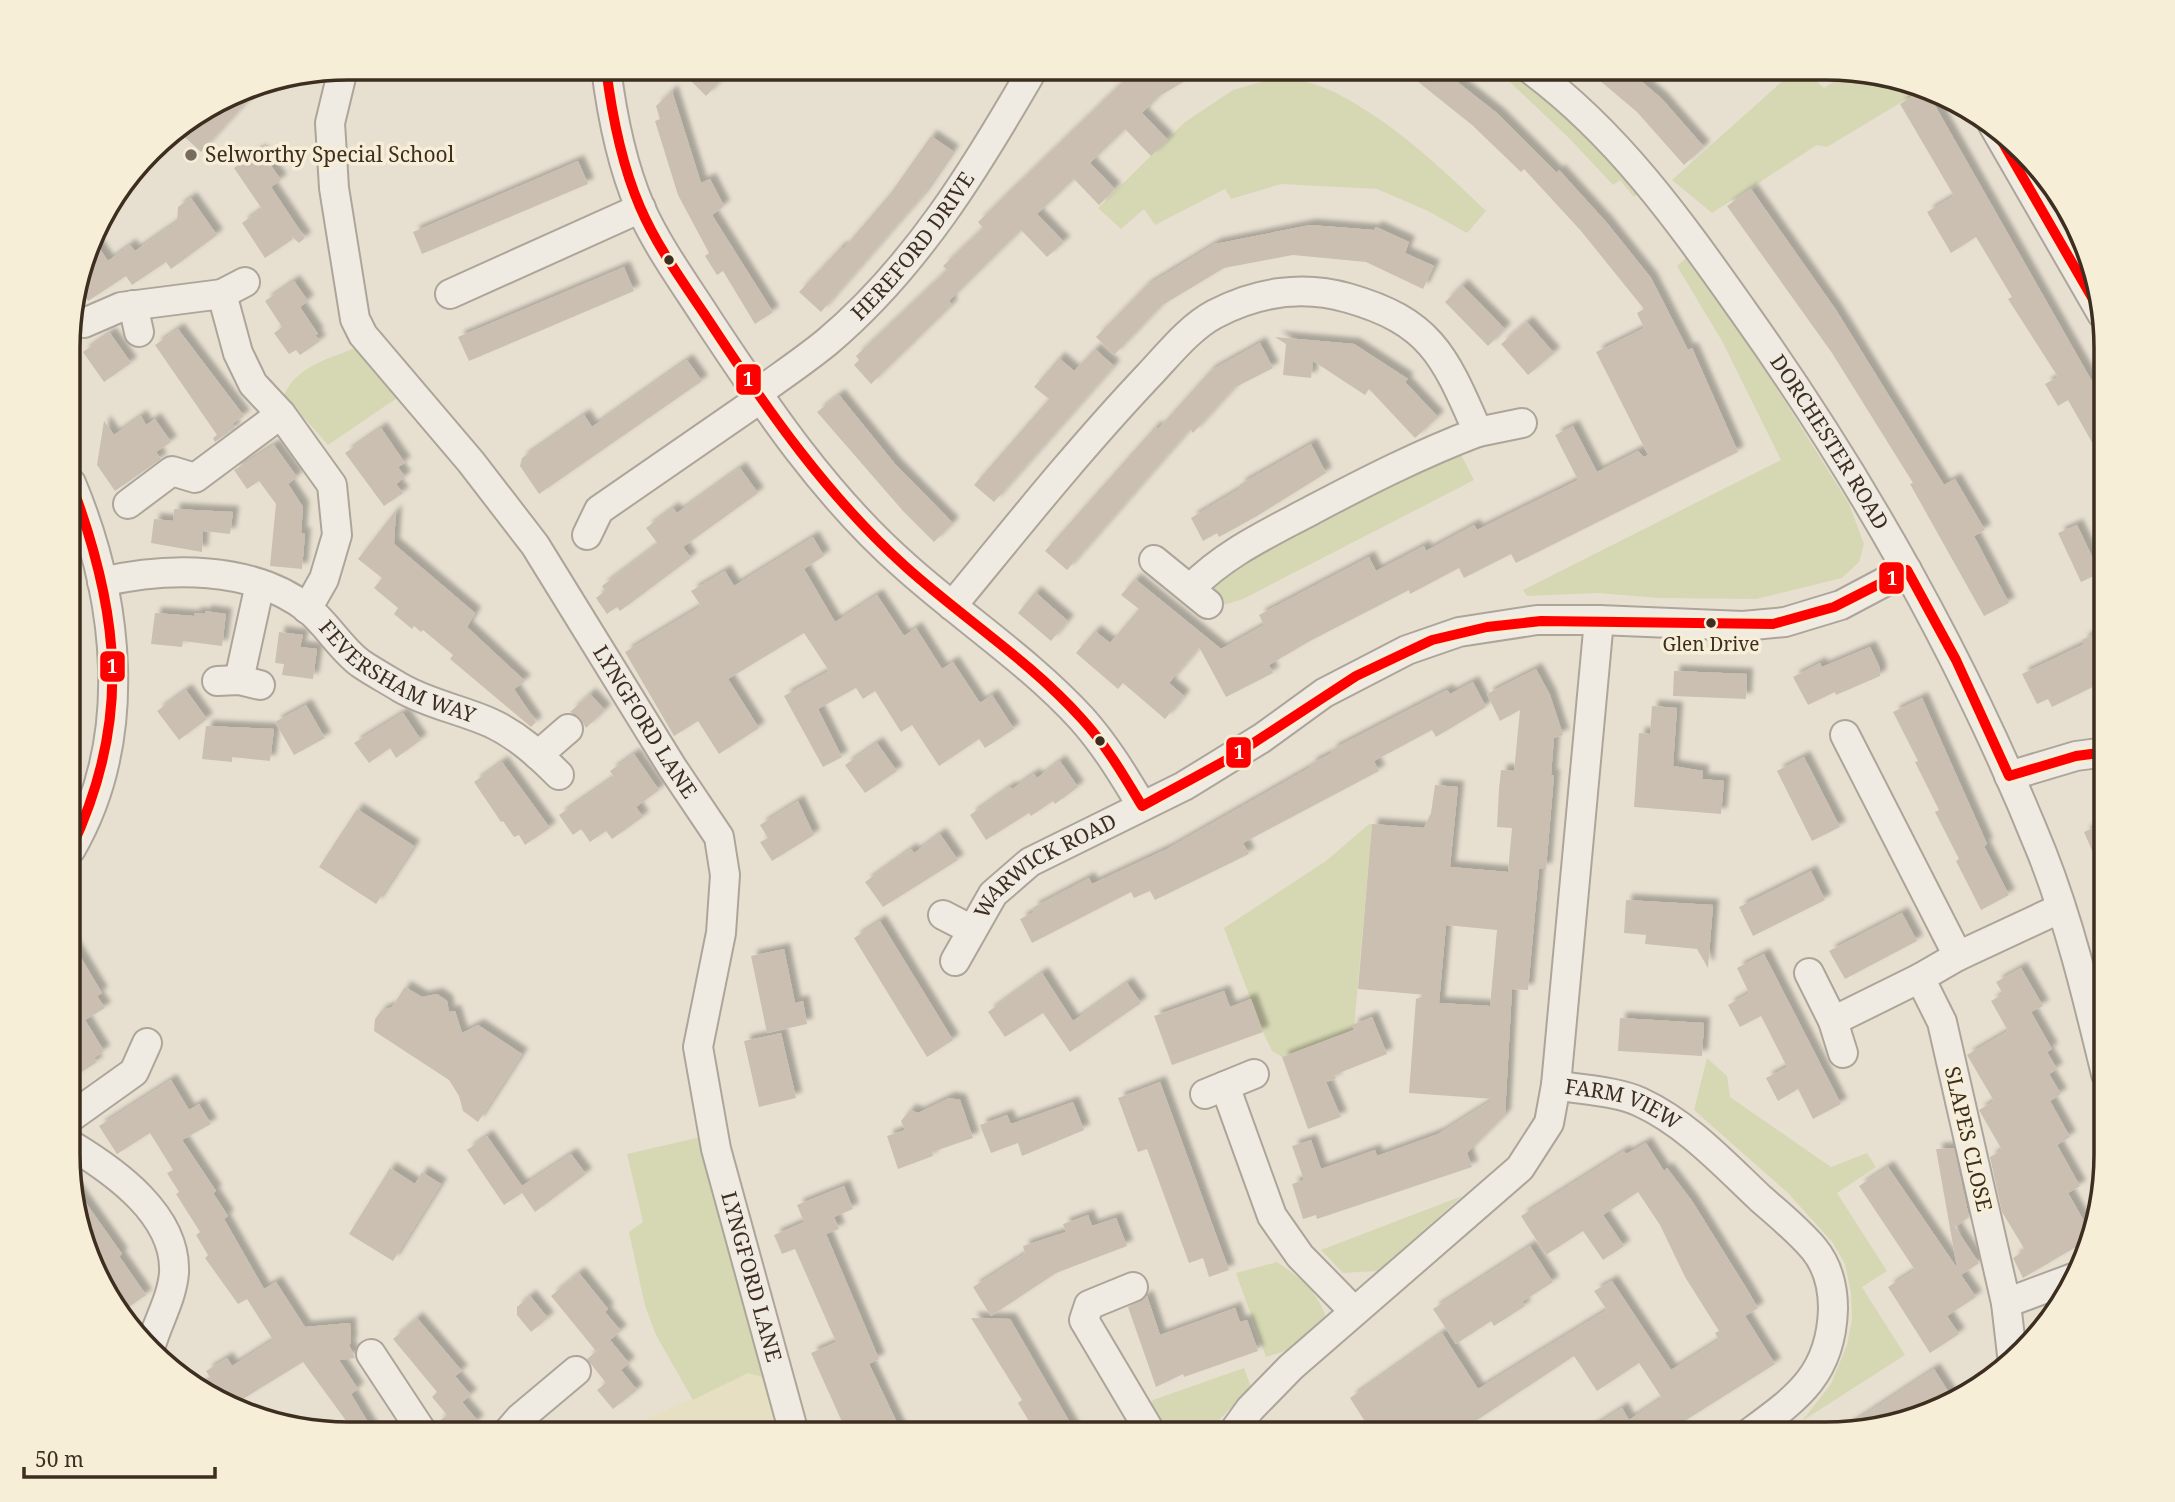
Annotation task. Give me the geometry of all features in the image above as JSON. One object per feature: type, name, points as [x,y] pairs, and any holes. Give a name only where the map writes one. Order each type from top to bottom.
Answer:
[{"type":"street","name":"LYNGFORD LANE","points":[[340,80],[330,123],[334,188],[351,297],[363,335],[471,462],[535,545],[671,767],[719,838],[725,875],[721,933],[698,1047],[716,1149],[791,1422]]},
{"type":"street","points":[[608,80],[610,104],[624,162],[640,208],[689,291],[759,396],[834,494],[905,566],[1082,719],[1116,763],[1142,806]]},
{"type":"street","name":"HEREFORD DRIVE","points":[[587,535],[599,510],[759,396],[827,342],[876,296],[945,213],[981,159],[1027,80]]},
{"type":"street","name":"DORCHESTER ROAD","points":[[1545,80],[1623,151],[1654,187],[1790,378],[1907,570],[1956,660],[2010,776],[2062,908],[2094,1002]]},
{"type":"street","points":[[2009,153],[2087,288]]},
{"type":"street","points":[[450,294],[640,208]]},
{"type":"street","points":[[84,323],[109,310],[136,318],[233,288],[238,353],[253,384],[281,414],[332,485],[337,535],[324,579],[307,608]]},
{"type":"street","points":[[952,606],[1089,443],[1179,344],[1212,315],[1250,298],[1287,290],[1334,294],[1386,309],[1424,334],[1452,371],[1478,432]]},
{"type":"street","points":[[128,504],[172,471],[195,478],[281,414]]},
{"type":"street","points":[[1154,560],[1199,596],[1211,568],[1243,547],[1427,451],[1478,432],[1522,423]]},
{"type":"street","points":[[80,512],[102,582],[112,631],[114,687],[109,729],[92,799],[80,828]]},
{"type":"street","name":"WARWICK ROAD","points":[[955,961],[993,894],[1030,862],[1184,786],[1255,743],[1324,693],[1407,650],[1459,632],[1537,621],[1599,620],[1743,626],[1785,622],[1841,605],[1907,570]]},
{"type":"street","name":"FEVERSHAM WAY","points":[[102,582],[140,573],[178,572],[221,576],[260,584],[307,608],[359,662],[404,690],[491,724],[538,755],[559,775]]},
{"type":"street","points":[[239,682],[260,584]]},
{"type":"street","points":[[1556,1085],[1599,620]]},
{"type":"street","points":[[538,755],[568,729]]},
{"type":"street","points":[[1845,735],[1958,956]]},
{"type":"street","points":[[2010,776],[2076,756],[2094,754]]},
{"type":"street","points":[[1833,1021],[1958,956],[2062,908]]},
{"type":"street","name":"WARWICK ROAD","points":[[943,915],[972,930]]},
{"type":"street","points":[[1809,973],[1833,1021],[1843,1053]]},
{"type":"street","name":"SLAPES CLOSE","points":[[1920,978],[1942,1022],[2006,1303],[2011,1347]]},
{"type":"street","points":[[80,1111],[134,1072],[147,1043]]},
{"type":"street","points":[[1254,1074],[1215,1090],[1272,1216],[1300,1256],[1353,1310]]},
{"type":"street","name":"FARM VIEW","points":[[1240,1422],[1283,1375],[1353,1310],[1520,1168],[1549,1123],[1556,1085],[1638,1101],[1666,1117],[1704,1145],[1815,1250],[1825,1267],[1833,1296],[1828,1349],[1805,1390],[1764,1422]]},
{"type":"street","points":[[80,1154],[138,1194],[159,1223],[172,1253],[174,1273],[169,1298],[154,1337]]},
{"type":"street","points":[[2006,1303],[2062,1282]]},
{"type":"street","points":[[1133,1287],[1089,1306],[1074,1319],[1144,1422]]},
{"type":"street","points":[[372,1354],[416,1422]]},
{"type":"street","points":[[517,1422],[576,1371]]},
{"type":"shaded area","points":[[748,1373],[762,1377],[775,1422],[639,1422]]},
{"type":"green space","points":[[1268,80],[1302,80],[1330,90],[1396,131],[1486,211],[1467,233],[1428,211],[1377,189],[1281,184],[1231,199],[1225,189],[1155,225],[1144,209],[1121,229],[1098,208],[1185,122],[1233,90]]},
{"type":"green space","points":[[1508,80],[1523,80],[1570,119],[1639,193],[1634,197],[1620,180],[1613,185],[1569,138]]},
{"type":"green space","points":[[1784,80],[1816,80],[1824,88],[1836,81],[1844,81],[1913,95],[1827,147],[1817,145],[1712,213],[1672,180]]},
{"type":"green space","points":[[1687,257],[1771,379],[1849,504],[1864,544],[1859,562],[1842,578],[1756,599],[1659,598],[1597,593],[1527,596],[1523,590],[1781,460],[1722,341],[1677,266]]},
{"type":"green space","points":[[355,348],[400,396],[328,445],[284,395],[305,370]]},
{"type":"green space","points":[[1459,451],[1474,480],[1243,599],[1220,606],[1209,585],[1214,575]]},
{"type":"green space","points":[[1372,824],[1354,1029],[1282,1057],[1272,1051],[1263,1032],[1224,928],[1326,861]]},
{"type":"green space","points":[[1707,1058],[1727,1076],[1730,1097],[1831,1167],[1867,1153],[1876,1167],[1837,1193],[1887,1271],[1862,1287],[1905,1355],[1802,1421],[1831,1384],[1847,1345],[1852,1319],[1851,1293],[1845,1264],[1833,1243],[1788,1193],[1694,1110]]},
{"type":"green space","points":[[701,1137],[762,1377],[748,1373],[693,1400],[656,1335],[645,1306],[629,1232],[643,1222],[627,1154]]},
{"type":"green space","points":[[1462,1196],[1378,1271],[1343,1273],[1321,1250]]},
{"type":"green space","points":[[1277,1262],[1308,1287],[1319,1301],[1327,1320],[1301,1346],[1266,1357],[1236,1273]]},
{"type":"green space","points":[[1244,1368],[1251,1387],[1218,1422],[1157,1422],[1145,1409],[1153,1400]]},
{"type":"building","points":[[690,80],[721,80],[706,96]]},
{"type":"building","points":[[1125,80],[1187,80],[1158,97],[1142,113],[1168,140],[1151,156],[1125,129],[1090,163],[1115,189],[1099,205],[1074,179],[1037,214],[1064,242],[1047,257],[1021,230],[949,301],[952,305],[871,384],[854,365],[859,360],[856,356],[947,270],[943,266],[983,228],[978,222]]},
{"type":"building","points":[[1416,80],[1455,80],[1498,114],[1557,173],[1559,170],[1607,223],[1651,278],[1688,350],[1692,348],[1738,452],[1516,563],[1511,554],[1464,578],[1459,568],[1410,594],[1409,590],[1310,641],[1269,665],[1273,673],[1226,697],[1199,647],[1169,683],[1184,696],[1165,719],[1123,683],[1118,689],[1076,653],[1095,631],[1110,643],[1139,609],[1121,595],[1135,579],[1221,649],[1264,625],[1259,615],[1369,557],[1376,571],[1424,546],[1426,551],[1474,525],[1477,530],[1578,480],[1555,435],[1573,426],[1597,472],[1638,451],[1644,457],[1648,455],[1596,352],[1644,328],[1637,313],[1644,309],[1581,231],[1524,169],[1521,172],[1472,125]]},
{"type":"building","points":[[1599,80],[1640,80],[1662,99],[1704,147],[1684,165],[1637,112]]},
{"type":"building","points":[[672,91],[701,183],[710,179],[724,206],[712,215],[773,312],[755,324],[723,271],[717,275],[705,256],[709,253],[678,195],[655,121],[660,119],[656,106]]},
{"type":"building","points":[[1914,95],[1934,103],[2094,385],[2094,446],[2068,400],[2058,406],[2045,384],[2058,377],[2008,299],[2012,297],[1976,237],[1951,253],[1927,212],[1954,196],[1900,104]]},
{"type":"building","points":[[248,100],[201,152],[184,137],[215,116]]},
{"type":"building","points":[[931,136],[953,151],[922,196],[821,312],[799,292],[841,247],[843,249],[890,194]]},
{"type":"building","points":[[260,150],[281,180],[271,187],[305,238],[299,243],[288,233],[293,239],[265,258],[242,223],[262,209],[234,168]]},
{"type":"building","points":[[578,161],[588,184],[422,254],[413,232]]},
{"type":"building","points":[[1751,189],[1836,310],[1944,485],[1955,479],[1985,530],[1974,536],[2009,603],[1984,616],[1910,484],[1913,483],[1832,353],[1727,206]]},
{"type":"building","points":[[191,198],[217,235],[171,269],[166,262],[132,285],[126,276],[88,301],[86,296],[100,249],[108,261],[130,245],[135,251],[177,222],[178,207]]},
{"type":"building","points":[[1310,225],[1374,230],[1376,227],[1409,242],[1405,253],[1434,266],[1423,289],[1366,262],[1293,255],[1224,268],[1161,306],[1114,355],[1096,337],[1146,286],[1215,244]]},
{"type":"building","points":[[624,267],[634,291],[469,361],[458,337]]},
{"type":"building","points":[[294,281],[308,301],[300,307],[320,341],[300,355],[296,350],[289,354],[274,333],[282,327],[265,301]]},
{"type":"building","points":[[1462,285],[1505,329],[1488,346],[1445,302]]},
{"type":"building","points":[[1527,322],[1554,353],[1528,375],[1501,344]]},
{"type":"building","points":[[178,329],[244,416],[232,424],[235,428],[215,442],[213,438],[217,435],[155,345]]},
{"type":"building","points":[[110,333],[131,363],[104,382],[83,352]]},
{"type":"building","points":[[1275,337],[1354,344],[1408,379],[1405,382],[1438,417],[1415,438],[1369,389],[1365,395],[1313,361],[1311,378],[1283,375],[1286,344]]},
{"type":"building","points":[[1260,343],[1273,368],[1234,388],[1193,433],[1190,429],[1067,570],[1045,551],[1155,427],[1158,429],[1210,371]]},
{"type":"building","points":[[1095,349],[1114,366],[994,502],[974,485],[1049,399],[1034,387],[1059,358],[1074,371]]},
{"type":"building","points":[[687,360],[702,381],[539,494],[520,466],[522,458],[584,415],[592,427]]},
{"type":"building","points":[[839,395],[895,464],[953,523],[934,542],[903,511],[817,412]]},
{"type":"building","points":[[141,416],[146,425],[155,419],[171,442],[156,452],[161,459],[115,491],[97,465],[104,421],[114,435]]},
{"type":"building","points":[[381,428],[405,463],[398,467],[405,477],[396,484],[403,493],[384,506],[345,453]]},
{"type":"building","points":[[1311,444],[1326,473],[1257,516],[1219,537],[1217,533],[1203,541],[1191,518],[1241,488],[1239,485]]},
{"type":"building","points":[[274,445],[297,477],[288,484],[303,507],[301,533],[305,534],[302,569],[270,566],[276,504],[259,481],[247,489],[234,470]]},
{"type":"building","points":[[740,468],[758,493],[683,547],[691,558],[620,611],[617,607],[607,614],[596,598],[605,591],[602,586],[658,544],[646,528],[673,508],[677,513]]},
{"type":"building","points":[[174,509],[233,512],[230,534],[203,531],[202,552],[151,543],[154,519],[173,521]]},
{"type":"building","points":[[396,510],[394,544],[475,613],[467,627],[525,681],[514,689],[536,722],[531,727],[450,659],[453,655],[423,630],[421,632],[414,626],[412,629],[394,614],[398,608],[374,588],[382,578],[358,559]]},
{"type":"building","points":[[2077,525],[2094,560],[2094,576],[2081,582],[2058,533]]},
{"type":"building","points":[[813,537],[824,556],[804,569],[835,622],[877,595],[904,636],[916,628],[942,669],[953,662],[980,703],[992,695],[1014,729],[985,748],[979,739],[939,766],[912,725],[901,732],[875,691],[863,699],[856,688],[818,709],[842,757],[823,767],[784,696],[829,671],[804,633],[728,679],[759,728],[719,754],[698,721],[674,736],[625,652],[701,606],[691,591],[725,571],[734,586]]},
{"type":"building","points":[[1035,592],[1068,621],[1051,641],[1018,613]]},
{"type":"building","points":[[205,611],[226,614],[222,646],[183,641],[182,647],[151,644],[155,613],[194,616],[195,613],[205,614]]},
{"type":"building","points":[[279,632],[303,635],[300,647],[317,649],[313,679],[282,675],[284,664],[275,663]]},
{"type":"building","points":[[2094,634],[2094,686],[2052,707],[2048,699],[2037,704],[2022,674],[2084,644],[2082,640]]},
{"type":"building","points":[[1870,647],[1880,668],[1880,676],[1808,705],[1793,677],[1820,663],[1822,667]]},
{"type":"building","points":[[1536,669],[1550,695],[1563,735],[1554,738],[1551,775],[1554,775],[1546,869],[1539,869],[1528,990],[1512,989],[1505,1115],[1467,1153],[1472,1167],[1317,1219],[1316,1215],[1303,1219],[1292,1184],[1304,1180],[1292,1146],[1311,1140],[1321,1169],[1375,1150],[1377,1156],[1438,1134],[1494,1099],[1409,1093],[1416,999],[1427,995],[1358,989],[1372,824],[1424,828],[1431,813],[1435,785],[1458,787],[1450,867],[1508,872],[1512,828],[1497,827],[1499,789],[1501,770],[1514,771],[1520,710],[1500,721],[1487,694]],"holes":[[[1446,925],[1497,930],[1490,1006],[1439,1003]]]},
{"type":"building","points":[[1674,671],[1747,674],[1746,699],[1673,696]]},
{"type":"building","points":[[1473,682],[1486,707],[1436,737],[1432,730],[1374,761],[1379,771],[1243,843],[1249,854],[1155,900],[1150,891],[1134,898],[1131,892],[1032,943],[1020,919],[1034,912],[1032,908],[1089,878],[1092,884],[1167,849],[1311,767],[1310,764],[1332,753],[1331,750],[1447,690],[1450,694]]},
{"type":"building","points":[[186,690],[207,719],[179,740],[157,711]]},
{"type":"building","points":[[590,694],[605,710],[586,728],[580,718],[570,712]]},
{"type":"building","points":[[1922,698],[1987,844],[1984,846],[2009,895],[1981,910],[1935,812],[1939,810],[1915,762],[1918,761],[1893,712]]},
{"type":"building","points":[[306,705],[325,738],[294,755],[275,722]]},
{"type":"building","points":[[1652,706],[1677,708],[1673,766],[1703,771],[1702,779],[1724,781],[1721,814],[1634,807],[1639,733],[1650,734]]},
{"type":"building","points":[[403,713],[421,740],[396,758],[390,748],[369,763],[354,743]]},
{"type":"building","points":[[206,726],[274,729],[270,761],[232,757],[232,762],[202,759]]},
{"type":"building","points":[[877,743],[897,771],[865,793],[845,765]]},
{"type":"building","points":[[634,754],[659,790],[636,807],[643,817],[612,839],[606,831],[590,842],[581,829],[573,835],[559,815],[614,777],[610,771]]},
{"type":"building","points":[[1804,757],[1840,827],[1812,841],[1777,771]]},
{"type":"building","points":[[1060,761],[1078,787],[1055,804],[1053,801],[1031,816],[1029,813],[986,840],[970,815],[1010,787],[1012,789],[1034,774],[1037,778]]},
{"type":"building","points":[[502,762],[550,828],[525,845],[519,835],[514,837],[503,821],[501,822],[474,782]]},
{"type":"building","points":[[798,801],[814,835],[772,861],[760,842],[768,838],[760,825]]},
{"type":"building","points":[[357,809],[414,846],[376,904],[319,867]]},
{"type":"building","points":[[2094,827],[2094,855],[2084,832]]},
{"type":"building","points":[[940,834],[958,860],[883,907],[865,882],[911,849],[914,853]]},
{"type":"building","points":[[1811,871],[1825,900],[1753,936],[1739,907]]},
{"type":"building","points":[[1626,900],[1713,905],[1708,968],[1697,949],[1645,944],[1646,935],[1624,933]]},
{"type":"building","points":[[1902,913],[1917,941],[1845,979],[1829,951]]},
{"type":"building","points":[[880,921],[953,1040],[927,1057],[854,938]]},
{"type":"building","points":[[784,949],[795,1003],[803,1001],[807,1024],[767,1033],[751,956]]},
{"type":"building","points":[[1764,954],[1841,1104],[1813,1119],[1798,1089],[1778,1101],[1766,1078],[1787,1067],[1761,1016],[1740,1027],[1728,1005],[1749,993],[1737,968]]},
{"type":"building","points":[[80,956],[102,993],[97,996],[105,1008],[85,1020],[104,1051],[94,1058],[97,1062],[80,1073]]},
{"type":"building","points":[[2021,968],[2043,1006],[2031,1012],[2052,1049],[2047,1052],[2057,1069],[2049,1074],[2061,1094],[2050,1101],[2070,1137],[2057,1145],[2080,1186],[2068,1193],[2085,1223],[2078,1246],[2023,1278],[2013,1258],[2025,1250],[2002,1212],[1990,1157],[2002,1150],[1979,1110],[1994,1101],[1967,1055],[2008,1031],[1991,1001],[2003,994],[1996,982]]},
{"type":"building","points":[[1042,973],[1073,1021],[1127,983],[1141,1003],[1070,1052],[1043,1013],[1005,1037],[988,1012]]},
{"type":"building","points":[[405,987],[422,997],[437,994],[447,1001],[449,1012],[455,1011],[462,1033],[478,1025],[522,1054],[478,1122],[463,1111],[459,1096],[449,1080],[374,1031],[375,1019],[381,1011],[392,1007]]},
{"type":"building","points":[[1224,991],[1230,1007],[1251,999],[1263,1032],[1172,1065],[1154,1016]]},
{"type":"building","points":[[1372,1017],[1387,1054],[1334,1075],[1336,1079],[1326,1082],[1341,1117],[1308,1129],[1282,1057],[1354,1030],[1352,1025]]},
{"type":"building","points":[[1620,1018],[1704,1023],[1702,1056],[1618,1051]]},
{"type":"building","points":[[781,1033],[796,1098],[759,1107],[744,1041]]},
{"type":"building","points":[[171,1080],[189,1110],[199,1104],[211,1124],[182,1140],[216,1191],[213,1193],[228,1216],[224,1219],[264,1289],[276,1282],[305,1327],[350,1323],[349,1345],[355,1358],[339,1360],[358,1389],[351,1394],[368,1422],[347,1422],[303,1362],[242,1399],[208,1381],[211,1379],[206,1371],[227,1358],[232,1366],[273,1340],[247,1299],[238,1304],[205,1258],[208,1255],[196,1235],[200,1232],[176,1194],[179,1192],[167,1173],[173,1170],[150,1133],[117,1154],[99,1126]]},
{"type":"building","points":[[1160,1082],[1229,1270],[1209,1277],[1203,1258],[1189,1263],[1147,1149],[1138,1152],[1118,1098]]},
{"type":"building","points":[[949,1098],[960,1100],[973,1138],[932,1152],[933,1156],[898,1169],[887,1136],[905,1130],[901,1121],[910,1110],[918,1113]]},
{"type":"building","points":[[1073,1102],[1084,1130],[1022,1156],[1018,1143],[991,1153],[980,1125],[1007,1115],[1011,1124]]},
{"type":"building","points":[[487,1136],[522,1186],[571,1154],[586,1174],[535,1212],[522,1193],[504,1205],[467,1150]]},
{"type":"building","points":[[1646,1143],[1664,1171],[1667,1168],[1692,1201],[1758,1308],[1745,1316],[1775,1364],[1683,1422],[1600,1422],[1622,1408],[1629,1420],[1662,1398],[1639,1363],[1597,1391],[1574,1356],[1474,1422],[1365,1422],[1350,1398],[1442,1333],[1478,1389],[1607,1310],[1594,1291],[1612,1281],[1671,1370],[1719,1340],[1715,1333],[1719,1331],[1685,1277],[1660,1225],[1638,1192],[1603,1215],[1624,1246],[1603,1260],[1583,1231],[1546,1255],[1521,1216],[1624,1151],[1626,1154]]},
{"type":"building","points":[[1954,1148],[1969,1217],[1955,1227],[1979,1263],[1961,1275],[1976,1297],[1947,1316],[1959,1334],[1930,1353],[1888,1287],[1915,1270],[1859,1186],[1888,1167],[1957,1268],[1936,1149]]},
{"type":"building","points":[[390,1168],[415,1184],[422,1172],[441,1184],[393,1261],[349,1234]]},
{"type":"building","points":[[844,1186],[853,1209],[834,1217],[839,1229],[826,1234],[879,1359],[869,1364],[897,1422],[842,1422],[811,1353],[836,1342],[795,1249],[782,1254],[774,1235],[804,1222],[797,1205]]},
{"type":"building","points":[[85,1202],[122,1254],[119,1256],[146,1295],[129,1307],[116,1287],[95,1240]]},
{"type":"building","points":[[1088,1215],[1092,1226],[1116,1218],[1127,1246],[1056,1273],[991,1316],[973,1287],[1025,1254],[1023,1246],[1066,1232],[1063,1224]]},
{"type":"building","points":[[1530,1246],[1553,1282],[1522,1302],[1525,1306],[1494,1326],[1491,1321],[1456,1344],[1433,1309]]},
{"type":"building","points":[[579,1273],[608,1309],[605,1312],[621,1331],[596,1351],[551,1296]]},
{"type":"building","points":[[530,1296],[548,1318],[531,1332],[517,1315],[517,1307]]},
{"type":"building","points":[[1147,1296],[1160,1335],[1235,1308],[1240,1322],[1247,1320],[1258,1351],[1184,1377],[1183,1374],[1156,1387],[1128,1307]]},
{"type":"building","points":[[417,1318],[462,1371],[455,1376],[471,1395],[462,1402],[478,1421],[438,1422],[447,1415],[432,1397],[437,1392],[393,1339]]},
{"type":"building","points":[[971,1318],[1010,1319],[1070,1422],[1029,1422],[1018,1403],[1022,1400]]},
{"type":"building","points":[[610,1340],[629,1363],[621,1370],[637,1390],[613,1409],[597,1390],[606,1383],[587,1359]]},
{"type":"building","points":[[1934,1369],[1949,1392],[1913,1407],[1858,1419]]},
{"type":"transit line","name":"1","points":[[608,80],[622,156],[647,223],[673,267],[777,421],[825,482],[878,540],[928,586],[1041,678],[1082,719],[1107,750],[1142,806],[1232,757],[1356,676],[1432,640],[1487,627],[1541,621],[1773,624],[1834,607],[1907,570],[1956,660],[2009,776],[2076,756],[2094,754]]},
{"type":"transit line","name":"1","points":[[2008,151],[2087,290]]},
{"type":"transit line","name":"1","points":[[80,508],[100,577],[109,622],[112,666],[111,711],[104,756],[91,802],[80,828]]},
{"type":"place","name":"Selworthy Special School","points":[[191,155]]},
{"type":"place","name":"Glen Drive","points":[[1711,623]]}]
